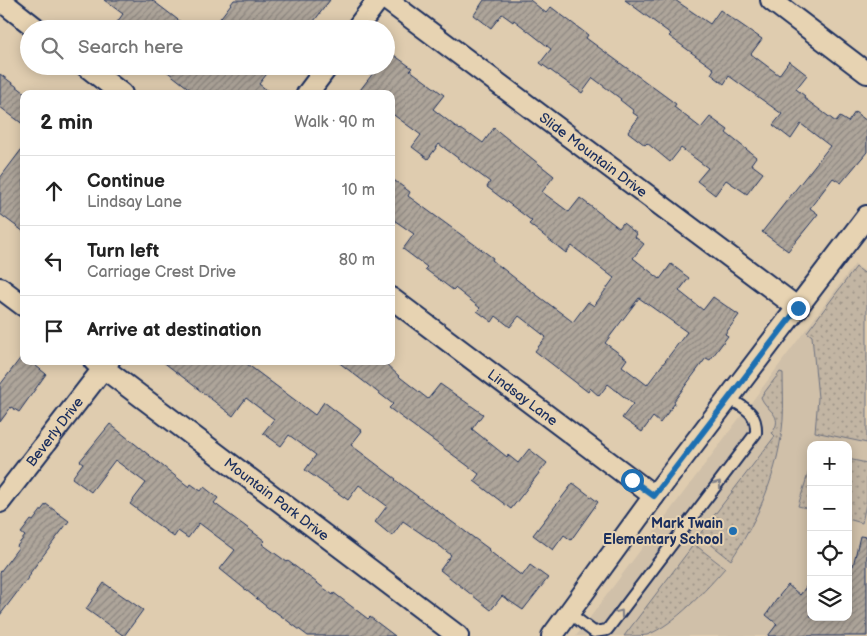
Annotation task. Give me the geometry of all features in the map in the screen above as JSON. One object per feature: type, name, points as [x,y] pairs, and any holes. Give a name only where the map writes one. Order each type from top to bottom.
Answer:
[{"type":"street","points":[[0,0],[26,20]]},
{"type":"street","points":[[363,20],[378,0]]},
{"type":"street","name":"Slide Mountain Drive","points":[[387,0],[798,308]]},
{"type":"street","points":[[771,0],[867,73]]},
{"type":"street","points":[[98,75],[117,90]]},
{"type":"street","points":[[310,90],[321,75]]},
{"type":"street","points":[[552,636],[654,496],[867,216]]},
{"type":"street","points":[[0,288],[20,303]]},
{"type":"street","name":"Lindsay Lane","points":[[395,301],[654,496]]},
{"type":"street","name":"Beverly Drive","points":[[0,502],[101,365]]},
{"type":"street","name":"Mountain Park Drive","points":[[103,365],[458,636]]},
{"type":"lane","points":[[569,613],[594,632],[607,630],[756,433],[756,421],[750,413],[729,398]]},
{"type":"shaded area","name":"Mark Twain Elementary School","points":[[855,264],[867,273],[867,636],[576,636]]},
{"type":"shaded area","points":[[856,267],[867,275],[867,443],[815,432],[818,398],[812,336],[807,332]]},
{"type":"shaded area","points":[[780,372],[783,373],[783,414],[777,457],[759,510],[731,560],[699,535],[775,436],[772,433],[776,417],[761,397]]},
{"type":"shaded area","points":[[852,460],[867,463],[867,499],[862,523],[852,520]]},
{"type":"shaded area","points":[[807,477],[807,508],[798,506]]},
{"type":"shaded area","points":[[694,544],[725,568],[700,596],[668,623],[647,635],[624,636]]},
{"type":"building","points":[[104,0],[152,0],[178,20],[119,20],[123,14]]},
{"type":"building","points":[[234,0],[330,0],[315,20],[219,20]]},
{"type":"building","points":[[484,0],[530,0],[546,13],[551,7],[588,35],[586,38],[676,104],[674,107],[701,128],[710,117],[728,130],[726,133],[756,157],[751,164],[763,173],[747,194],[726,180],[715,195],[697,181],[708,168],[681,148],[670,162],[647,143],[645,145],[628,132],[639,117],[621,99],[593,78],[582,93],[540,63],[551,49],[514,20],[513,22],[502,14],[491,28],[474,15]]},
{"type":"building","points":[[625,0],[675,0],[710,24],[720,10],[762,39],[751,54],[779,75],[789,61],[807,75],[796,89],[805,96],[804,98],[836,122],[840,117],[848,122],[855,112],[867,121],[867,152],[841,183],[833,178],[810,208],[818,214],[788,251],[762,232],[830,146],[801,124],[791,139],[773,125],[782,114],[729,76],[724,84],[711,74],[714,69]]},
{"type":"building","points":[[395,56],[412,68],[410,70],[444,95],[433,109],[460,130],[472,135],[483,143],[494,128],[554,176],[542,192],[569,212],[580,198],[619,228],[623,223],[637,234],[635,237],[644,244],[633,258],[660,279],[671,264],[689,278],[679,291],[703,310],[713,297],[739,315],[725,334],[728,336],[710,360],[706,358],[660,423],[653,417],[642,432],[622,418],[633,404],[608,384],[599,396],[590,388],[588,392],[535,351],[546,337],[519,316],[510,327],[496,316],[492,322],[477,311],[480,308],[455,288],[453,290],[425,269],[427,267],[403,249],[414,234],[395,221],[395,181],[410,192],[408,196],[493,258],[492,260],[573,322],[588,302],[594,306],[614,278],[572,246],[566,253],[529,224],[532,221],[487,187],[490,182],[439,144],[428,159],[412,147],[421,135],[395,116],[395,90],[360,90],[372,75],[395,75]],"holes":[[[639,298],[687,332],[647,385],[622,366],[627,359],[605,343]]]},
{"type":"building","points":[[0,74],[21,90],[20,122],[0,107]]},
{"type":"building","points":[[172,75],[266,75],[259,84],[267,90],[191,90]]},
{"type":"building","points":[[20,151],[20,229],[0,214],[0,178]]},
{"type":"building","points":[[20,359],[20,365],[35,365],[46,374],[19,412],[11,407],[0,422],[0,385]]},
{"type":"building","points":[[167,365],[248,365],[315,415],[324,402],[362,431],[351,445],[395,480],[489,549],[522,576],[530,565],[548,578],[523,610],[502,596],[491,610],[440,570],[451,555],[441,547],[403,521],[392,536],[375,522],[387,506],[359,485],[348,500],[305,470],[316,455],[289,435],[281,446],[263,433],[274,419],[246,398],[233,416]]},
{"type":"building","points":[[342,365],[387,365],[428,399],[440,384],[483,414],[472,429],[507,457],[508,455],[518,463],[529,449],[547,463],[511,509],[474,481],[479,474],[389,408],[393,404]]},
{"type":"building","points":[[110,424],[189,487],[191,484],[201,491],[204,487],[218,498],[214,503],[265,541],[262,544],[333,595],[334,593],[368,619],[370,617],[395,636],[308,636],[272,611],[220,569],[235,550],[199,523],[188,538],[178,531],[174,537],[130,504],[146,483],[115,460],[91,492],[72,478],[83,463],[80,461]]},
{"type":"building","points":[[573,483],[598,502],[571,540],[564,535],[553,550],[533,535]]},
{"type":"building","points":[[46,504],[69,521],[0,615],[0,572],[25,536],[21,533]]},
{"type":"building","points":[[860,536],[867,537],[867,636],[768,636],[777,624],[766,615],[788,585],[800,595],[807,585],[807,621],[852,621],[853,566]]},
{"type":"building","points":[[104,583],[143,610],[124,636],[86,609]]},
{"type":"place","name":"Mark Twain Elementary School","points":[[733,531]]},
{"type":"route","points":[[632,480],[654,496],[798,308]]}]
